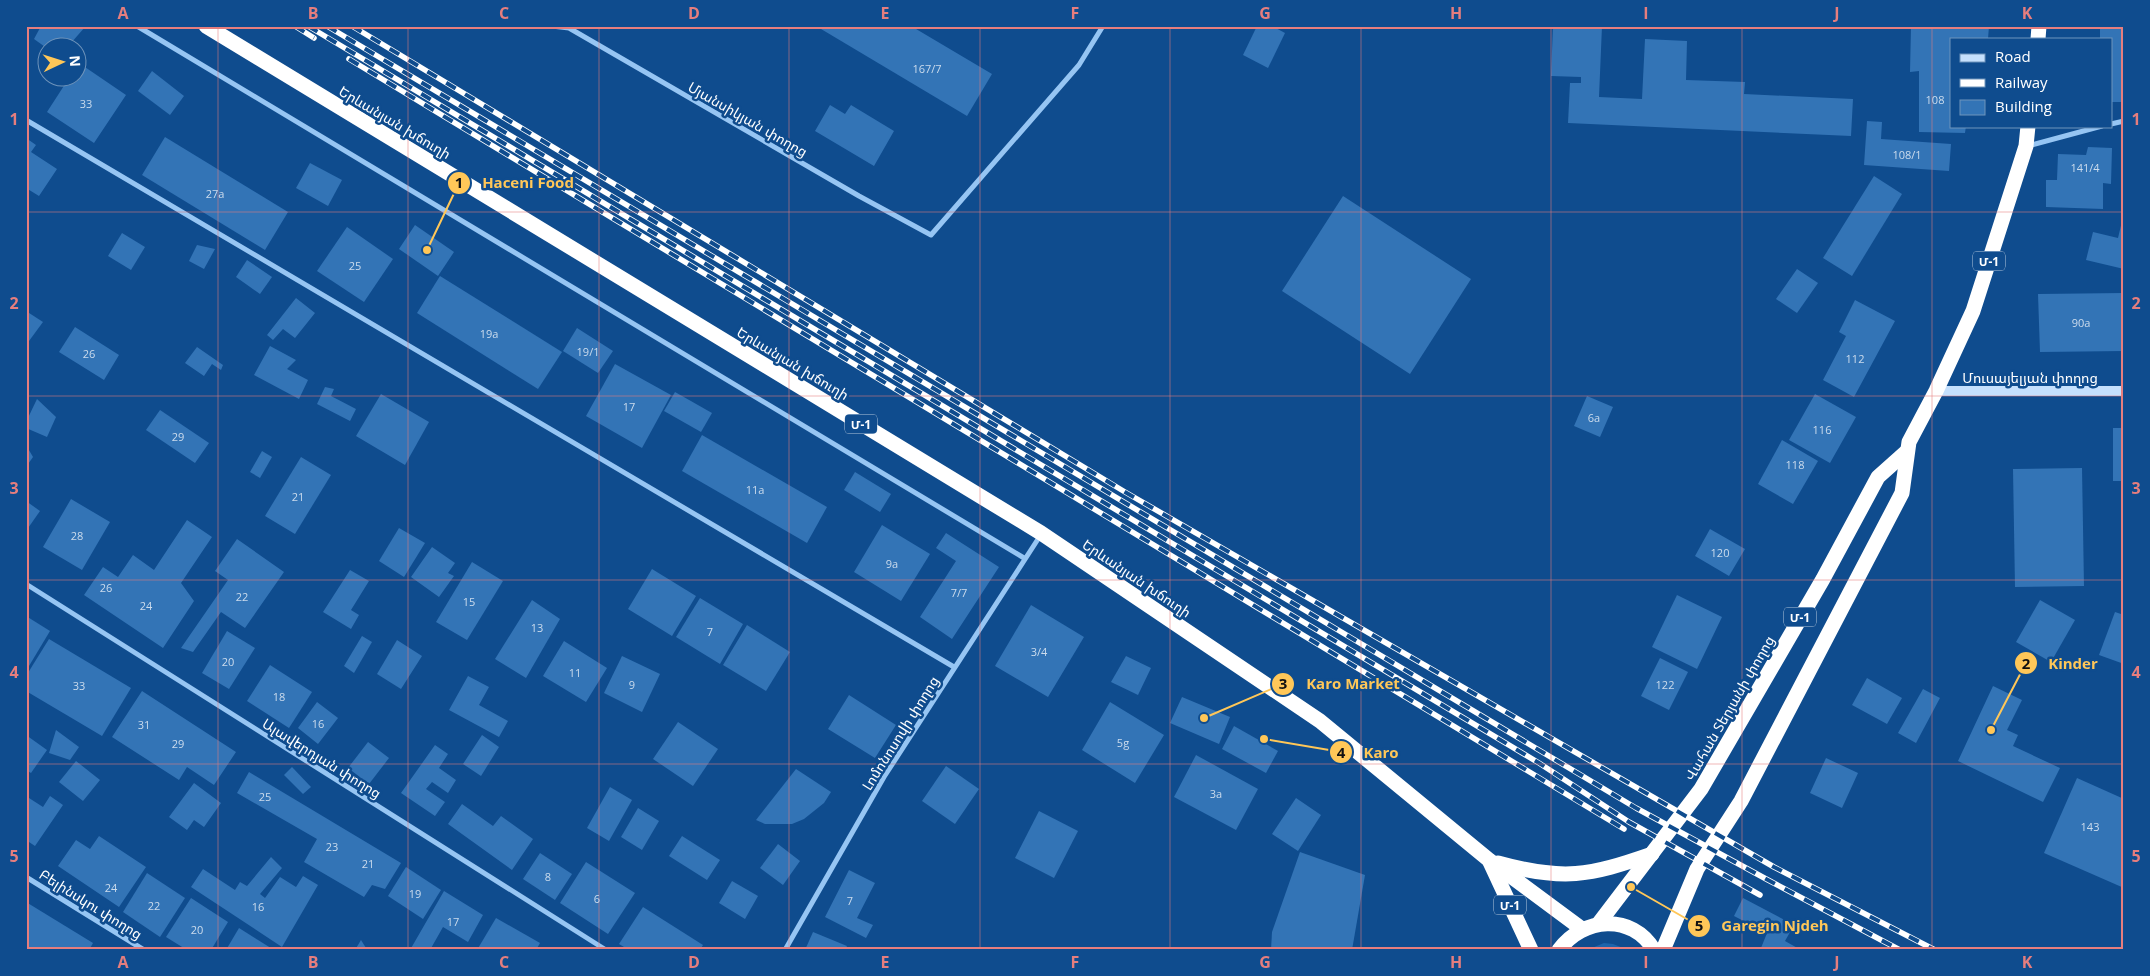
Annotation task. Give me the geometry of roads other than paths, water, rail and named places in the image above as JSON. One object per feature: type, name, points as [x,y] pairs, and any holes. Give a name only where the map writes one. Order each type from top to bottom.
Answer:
[{"type":"highway","name":"Երևանյան խճուղի","points":[[206,26],[1041,533],[1320,721],[1489,860],[1582,929]]},
{"type":"highway","name":"Վահան Տերյանի փողոց","points":[[1663,950],[1697,869],[1741,801],[1902,493],[1906,452],[1909,442],[1936,391],[1973,311],[2026,146],[2028,128]]},
{"type":"highway","name":"Վահան Տերյանի փողոց","points":[[1600,923],[1701,789],[1823,579],[1878,477],[1906,452]]},
{"type":"highway","points":[[1489,860],[1529,871],[1562,875],[1583,874],[1611,868],[1652,854]]},
{"type":"highway","name":"Երևանյան խճուղի","points":[[1489,860],[1531,950]]},
{"type":"highway","points":[[1560,950],[1566,940],[1582,929],[1600,923],[1618,924],[1635,931],[1650,943],[1654,950]]},
{"type":"street","points":[[137,26],[1024,558]]},
{"type":"street","name":"Մյանսիկյան փողոց","points":[[552,26],[568,28],[931,236],[1079,65],[1103,26]]},
{"type":"street","points":[[26,120],[954,667]]},
{"type":"street","points":[[2026,146],[2094,128]]},
{"type":"street","name":"Մուսայելյան փողոց","points":[[1936,391],[2124,391]]},
{"type":"street","name":"Լոմոնոսովի փողոց","points":[[785,950],[884,777],[1041,533]]},
{"type":"street","name":"Ալավերդյան փողոց","points":[[26,584],[606,950]]},
{"type":"street","name":"Բելինսկու փողոց","points":[[26,877],[144,950]]},
{"type":"railway","points":[[295,26],[314,38]]},
{"type":"railway","points":[[308,26],[1539,763],[1629,822],[1760,895]]},
{"type":"railway","points":[[327,26],[1636,808],[1900,950]]},
{"type":"railway","points":[[352,26],[1125,492],[1774,867],[1935,950]]},
{"type":"railway","points":[[349,59],[1624,829]]},
{"type":"place","name":"Haceni Food","points":[[427,250]]},
{"type":"place","name":"Karo Market","points":[[1204,718]]},
{"type":"place","name":"Kinder","points":[[1991,730]]},
{"type":"place","name":"Karo","points":[[1264,739]]},
{"type":"place","name":"Garegin Njdeh","points":[[1631,887]]}]
